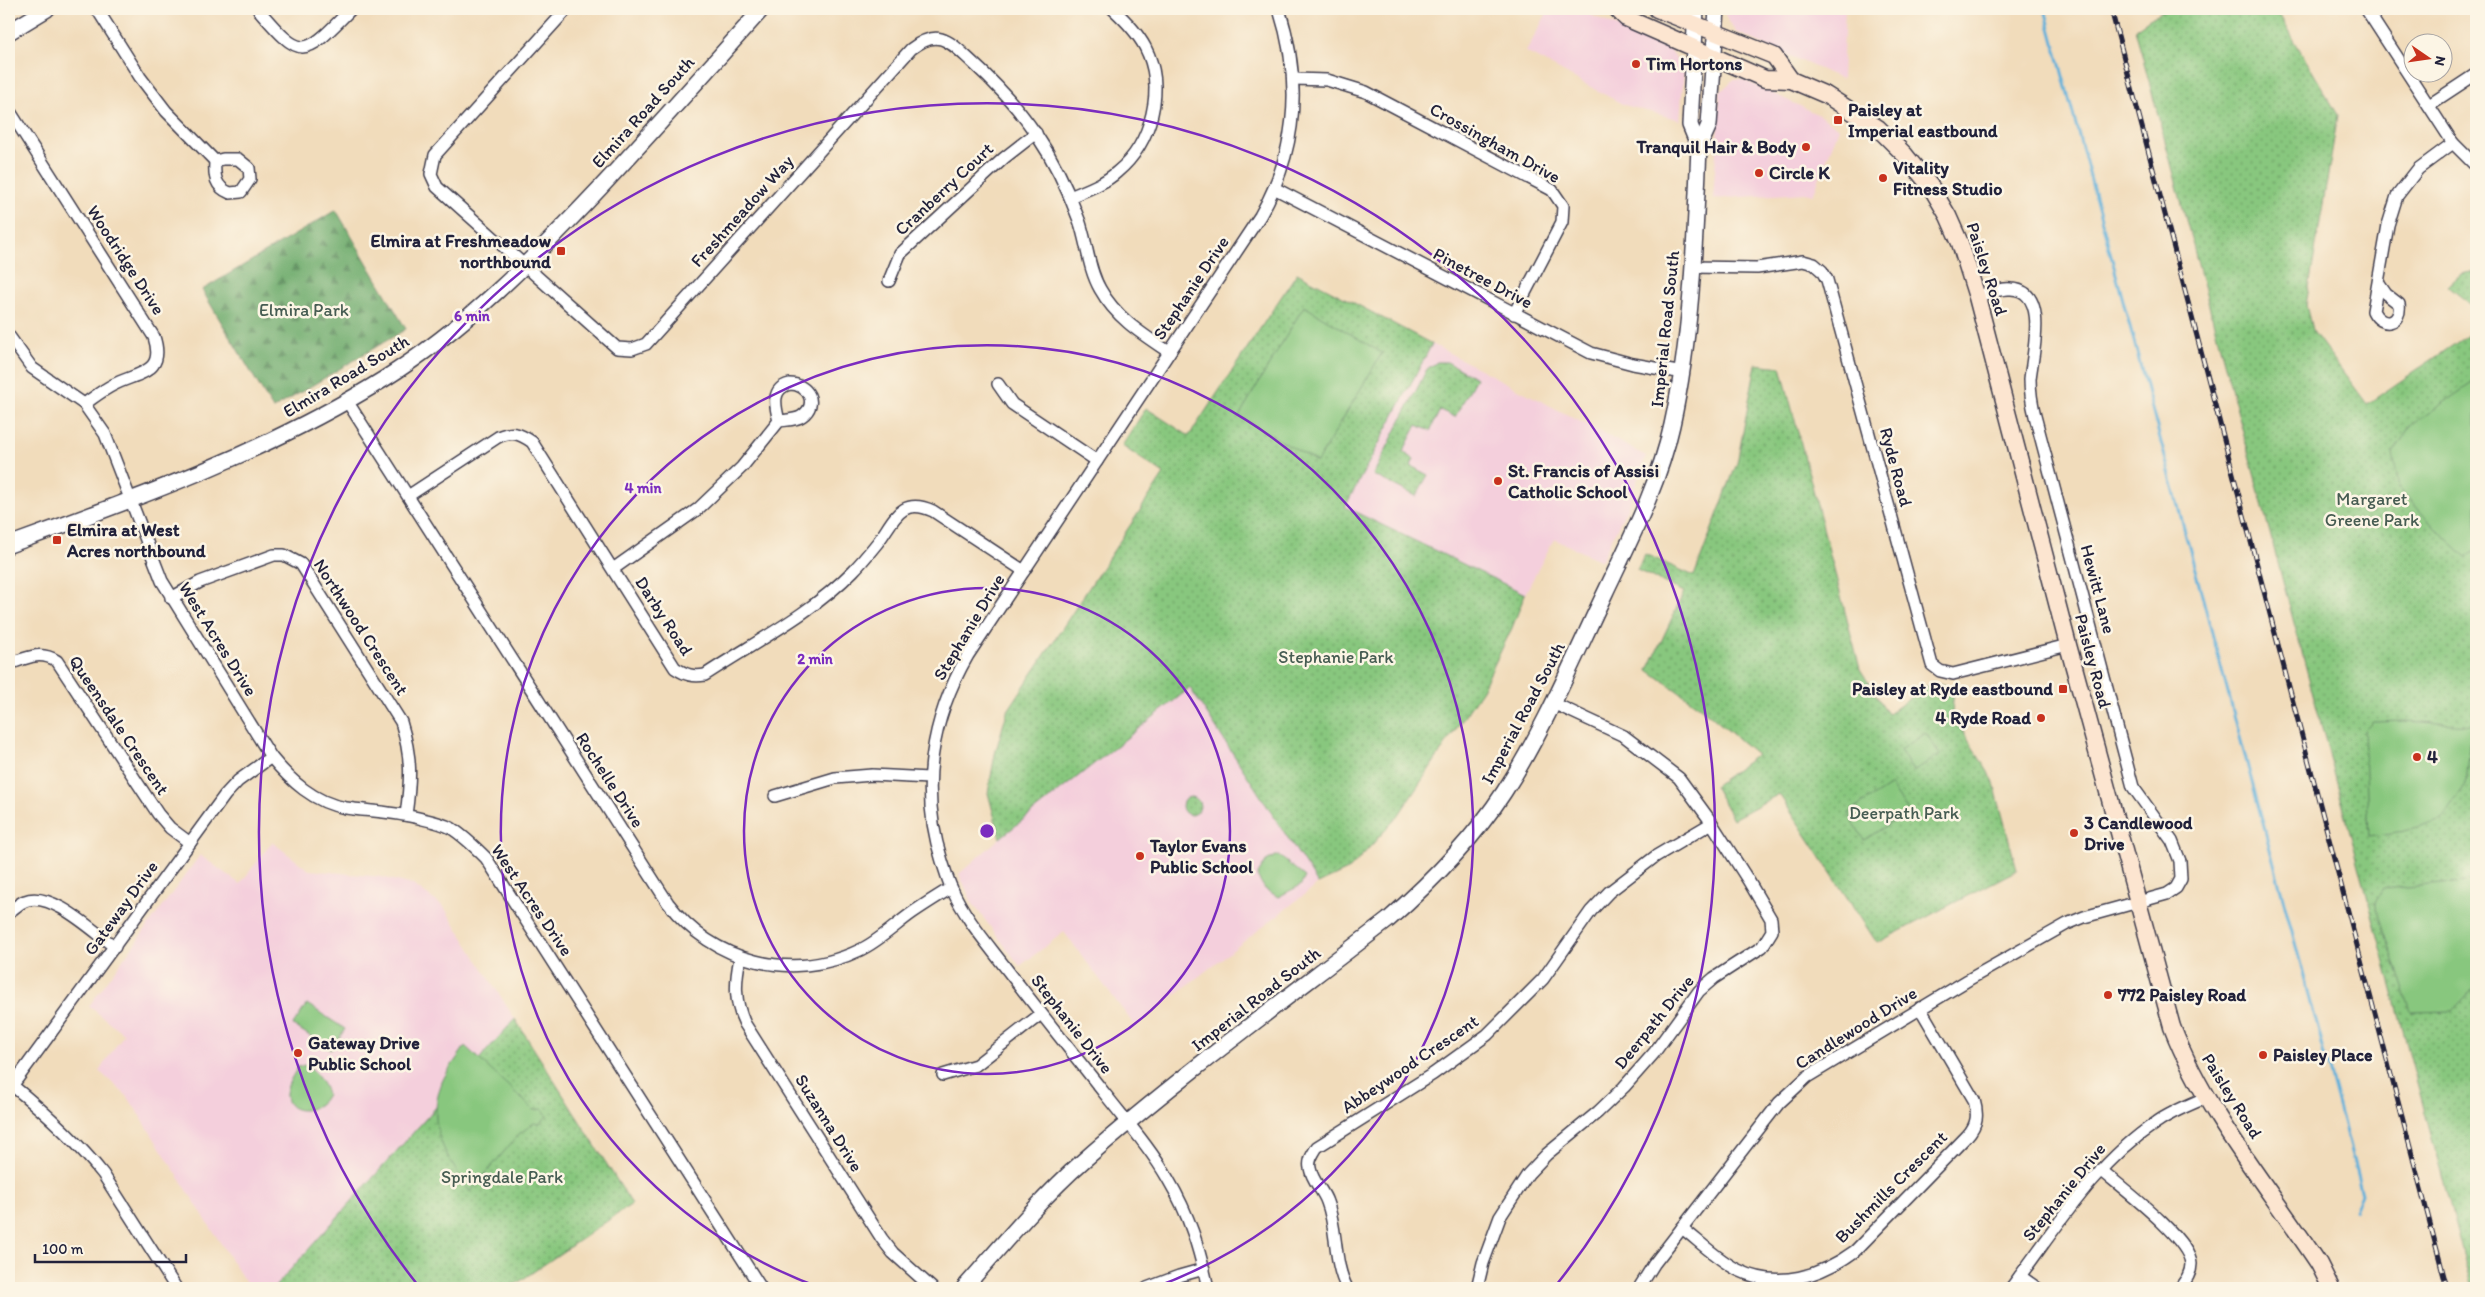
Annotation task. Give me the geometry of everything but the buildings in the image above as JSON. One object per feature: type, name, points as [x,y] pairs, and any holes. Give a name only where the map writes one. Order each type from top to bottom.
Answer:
[{"type":"main road","name":"Paisley Road","points":[[1617,9],[1626,18],[1694,49],[1765,78],[1791,80],[1851,109],[1878,128],[1905,155],[1931,187],[1948,216],[1960,243],[1977,297],[2068,645],[2172,1027],[2184,1059],[2205,1098],[2315,1258],[2331,1288]]},
{"type":"main road","name":"Paisley Road","points":[[1657,9],[1695,16],[1715,31],[1774,56],[1791,80]]},
{"type":"street","points":[[9,32],[47,9]]},
{"type":"street","points":[[97,9],[140,76],[166,111],[215,161]]},
{"type":"street","points":[[258,9],[284,40],[296,47],[307,47],[319,41],[350,9]]},
{"type":"street","name":"Freshmeadow Way","points":[[567,9],[435,155],[431,166],[431,174],[437,187],[611,344],[626,350],[640,348],[906,54],[922,40],[932,38],[948,41],[1001,88],[1022,113],[1052,159],[1070,197],[1100,288],[1128,324],[1169,352]]},
{"type":"street","name":"Elmira Road South","points":[[9,545],[130,500],[270,442],[386,378],[448,334],[525,267],[762,9]]},
{"type":"street","points":[[1070,197],[1098,184],[1117,172],[1143,141],[1153,114],[1155,82],[1145,47],[1128,22],[1113,9]]},
{"type":"street","name":"Stephanie Drive","points":[[1208,1288],[1198,1244],[1177,1196],[1154,1156],[1041,1014],[970,920],[951,888],[934,829],[929,778],[937,726],[952,685],[968,654],[1260,216],[1276,189],[1288,147],[1294,112],[1294,79],[1287,33],[1279,9]]},
{"type":"street","name":"Imperial Road South","points":[[964,1288],[1060,1183],[1128,1124],[1414,897],[1460,849],[1503,793],[1554,703],[1648,500],[1672,428],[1683,373],[1699,147],[1709,125],[1716,9]]},
{"type":"street","points":[[2366,9],[2453,143],[2476,166]]},
{"type":"street","name":"Imperial Road South","points":[[1695,16],[1690,125],[1699,147]]},
{"type":"street","points":[[2429,105],[2476,74]]},
{"type":"street","name":"Crossingham Drive","points":[[1294,79],[1327,80],[1366,92],[1552,190],[1563,206],[1562,222],[1514,314]]},
{"type":"street","name":"Woodridge Drive","points":[[9,110],[154,336],[158,348],[157,359],[147,372],[113,385],[84,404]]},
{"type":"street","name":"Cranberry Court","points":[[889,281],[900,254],[1004,158],[1036,134]]},
{"type":"street","points":[[2378,284],[2388,225],[2398,196],[2418,169],[2453,143]]},
{"type":"street","name":"Pinetree Drive","points":[[1276,189],[1591,353],[1633,364],[1683,373]]},
{"type":"street","name":"Ryde Road","points":[[1692,267],[1757,268],[1803,261],[1814,264],[1822,271],[1827,280],[1932,665],[1940,671],[1953,674],[2068,645]]},
{"type":"street","name":"Hewitt Lane","points":[[1977,297],[2012,288],[2020,290],[2028,297],[2033,308],[2036,339],[2030,375],[2031,402],[2133,787],[2172,841],[2180,861],[2181,879],[2176,888],[2167,894],[2138,903]]},
{"type":"street","name":"West Acres Drive","points":[[9,336],[32,368],[84,404],[105,434],[162,581],[271,757],[285,774],[319,799],[343,808],[406,815],[450,828],[470,842],[486,858],[761,1288]]},
{"type":"street","points":[[998,384],[1012,404],[1097,461]]},
{"type":"street","name":"Rochelle Drive","points":[[347,401],[668,904],[699,935],[740,958],[756,962],[797,966],[821,964],[841,958],[874,942],[912,913],[951,888]]},
{"type":"street","points":[[613,569],[698,509],[742,467],[779,421]]},
{"type":"street","name":"Darby Road","points":[[408,496],[498,437],[510,432],[521,435],[532,442],[675,668],[686,675],[695,677],[706,675],[820,601],[854,571],[878,542],[897,513],[906,508],[923,506],[933,511],[1024,571]]},
{"type":"street","name":"Northwood Crescent","points":[[171,598],[200,582],[274,555],[284,554],[301,564],[400,722],[409,749],[411,779],[406,815]]},
{"type":"street","name":"Queensdale Crescent","points":[[9,664],[36,654],[48,656],[57,661],[158,814],[170,828],[190,843]]},
{"type":"street","name":"Deerpath Drive","points":[[1478,1288],[1483,1263],[1500,1217],[1528,1174],[1547,1154],[1598,1112],[1624,1087],[1654,1053],[1699,991],[1714,978],[1762,947],[1772,931],[1771,919],[1712,823],[1679,778],[1657,759],[1624,736],[1554,703]]},
{"type":"street","name":"Gateway Drive","points":[[11,1088],[225,794],[238,781],[271,757]]},
{"type":"street","points":[[775,796],[835,778],[872,775],[929,778]]},
{"type":"street","name":"Abbeywood Crescent","points":[[1347,1288],[1342,1278],[1334,1227],[1327,1202],[1312,1176],[1309,1166],[1311,1156],[1318,1147],[1433,1074],[1487,1035],[1543,979],[1592,911],[1610,892],[1656,856],[1712,823]]},
{"type":"street","points":[[9,912],[25,901],[38,899],[54,902],[114,947]]},
{"type":"street","name":"Candlewood Drive","points":[[1639,1288],[1654,1264],[1792,1089],[1820,1068],[1920,1008],[2084,916],[2138,903]]},
{"type":"street","name":"Suzanna Drive","points":[[740,958],[735,979],[736,994],[738,1008],[745,1024],[882,1239],[893,1253],[932,1288]]},
{"type":"street","name":"Bushmills Crescent","points":[[1682,1228],[1738,1270],[1757,1276],[1783,1280],[1818,1274],[1838,1264],[1855,1251],[1967,1136],[1978,1115],[1974,1100],[1920,1008]]},
{"type":"street","points":[[943,1075],[976,1066],[1041,1014]]},
{"type":"street","points":[[11,1088],[56,1121],[89,1156],[103,1174],[176,1288]]},
{"type":"street","name":"Stephanie Drive","points":[[2011,1288],[2102,1170],[2134,1138],[2158,1121],[2205,1098]]},
{"type":"street","points":[[2102,1170],[2157,1218],[2189,1255],[2190,1272],[2180,1288]]},
{"type":"street","points":[[1147,1288],[1204,1269]]},
{"type":"street","points":[[2020,1276],[2037,1288]]},
{"type":"shaded area","points":[[1549,9],[1577,9],[1669,49],[1684,69],[1680,120],[1624,105],[1526,52]]},
{"type":"shaded area","points":[[1723,9],[1845,9],[1842,79],[1736,32],[1728,22]]},
{"type":"shaded area","points":[[1742,79],[1817,114],[1839,128],[1813,195],[1805,193],[1713,199],[1720,92],[1733,80]]},
{"type":"shaded area","name":"St. Francis of Assisi Catholic School","points":[[1432,344],[1646,456],[1628,506],[1601,561],[1554,539],[1525,594],[1345,507]]},
{"type":"shaded area","name":"Taylor Evans Public School","points":[[1190,688],[1318,884],[1135,1026],[1064,932],[1020,966],[973,904],[959,874],[1000,838]]},
{"type":"shaded area","name":"Gateway Drive Public School","points":[[272,842],[309,870],[381,877],[413,885],[444,907],[515,1019],[274,1288],[249,1288],[128,1097],[99,1071],[124,1034],[89,1006],[200,855],[240,884]]},
{"type":"green space","name":"Margaret Greene Park","points":[[2164,9],[2276,9],[2338,115],[2306,305],[2312,330],[2367,404],[2468,335],[2475,308],[2448,286],[2461,274],[2476,271],[2476,1288],[2472,1288],[2135,29]]},
{"type":"green space","name":"Elmira Park","points":[[336,210],[406,329],[273,409],[202,290]]},
{"type":"green space","name":"Stephanie Park","points":[[1297,273],[1432,344],[1345,507],[1525,594],[1512,628],[1482,690],[1398,816],[1350,869],[1318,884],[1190,688],[1000,838],[988,793],[995,754],[1007,712],[1164,474],[1122,446],[1146,408],[1189,436]]},
{"type":"green space","points":[[1304,306],[1382,353],[1317,462],[1239,416]]},
{"type":"green space","points":[[1437,362],[1447,362],[1476,378],[1455,417],[1440,410],[1430,431],[1417,425],[1403,452],[1414,459],[1411,466],[1428,475],[1416,496],[1373,475],[1427,369]]},
{"type":"green space","name":"Deerpath Park","points":[[1756,364],[1781,367],[1860,669],[1888,714],[1933,682],[1954,687],[1952,714],[1993,780],[2017,870],[1877,943],[1779,794],[1733,819],[1714,786],[1757,755],[1704,710],[1648,670],[1684,592],[1637,570],[1645,554],[1694,576],[1737,463]]},
{"type":"green space","points":[[2472,383],[2476,389],[2476,550],[2466,557],[2437,530],[2399,488],[2393,454],[2410,426]]},
{"type":"green space","name":"4","points":[[2404,721],[2472,725],[2466,784],[2442,819],[2405,831],[2369,836],[2364,731],[2373,722]]},
{"type":"green space","points":[[1926,733],[1940,755],[1913,771],[1900,750]]},
{"type":"green space","points":[[1891,785],[1908,812],[1864,840],[1848,813]]},
{"type":"green space","points":[[1191,797],[1197,800],[1200,806],[1197,812],[1191,815],[1185,812],[1182,806],[1185,800]]},
{"type":"green space","points":[[1278,855],[1305,877],[1301,885],[1278,897],[1265,889],[1257,876],[1266,861]]},
{"type":"green space","points":[[2476,881],[2476,986],[2452,1011],[2411,1012],[2375,902],[2383,889]]},
{"type":"green space","points":[[307,1004],[345,1029],[331,1050],[293,1025]]},
{"type":"green space","name":"Springdale Park","points":[[515,1019],[632,1204],[510,1288],[274,1288]]},
{"type":"green space","points":[[465,1046],[534,1110],[543,1109],[547,1116],[539,1124],[534,1123],[519,1134],[470,1192],[446,1153],[437,1127],[436,1113],[437,1098],[442,1082]]},
{"type":"green space","points":[[304,1065],[318,1077],[324,1085],[327,1094],[317,1106],[304,1110],[292,1107],[288,1102],[286,1092],[298,1067]]},
{"type":"waterway","points":[[2045,9],[2362,1193],[2355,1211]]},
{"type":"railway","points":[[2111,9],[2447,1288]]},
{"type":"place","name":"Tim Hortons","points":[[1636,64]]},
{"type":"place","name":"Paisley at Imperial eastbound","points":[[1838,120]]},
{"type":"place","name":"Tranquil Hair & Body","points":[[1806,147]]},
{"type":"place","name":"Circle K","points":[[1759,173]]},
{"type":"place","name":"Vitality Fitness Studio","points":[[1883,178]]},
{"type":"place","name":"Elmira at Freshmeadow northbound","points":[[561,251]]},
{"type":"place","name":"St. Francis of Assisi Catholic School","points":[[1498,481]]},
{"type":"place","name":"Elmira at West Acres northbound","points":[[57,540]]},
{"type":"place","name":"Paisley at Ryde eastbound","points":[[2063,689]]},
{"type":"place","name":"4 Ryde Road","points":[[2041,718]]},
{"type":"place","name":"4","points":[[2417,757]]},
{"type":"place","name":"3 Candlewood Drive","points":[[2074,833]]},
{"type":"place","name":"Taylor Evans Public School","points":[[1140,856]]},
{"type":"place","name":"772 Paisley Road","points":[[2108,995]]},
{"type":"place","name":"Gateway Drive Public School","points":[[298,1053]]},
{"type":"place","name":"Paisley Place","points":[[2263,1055]]}]
